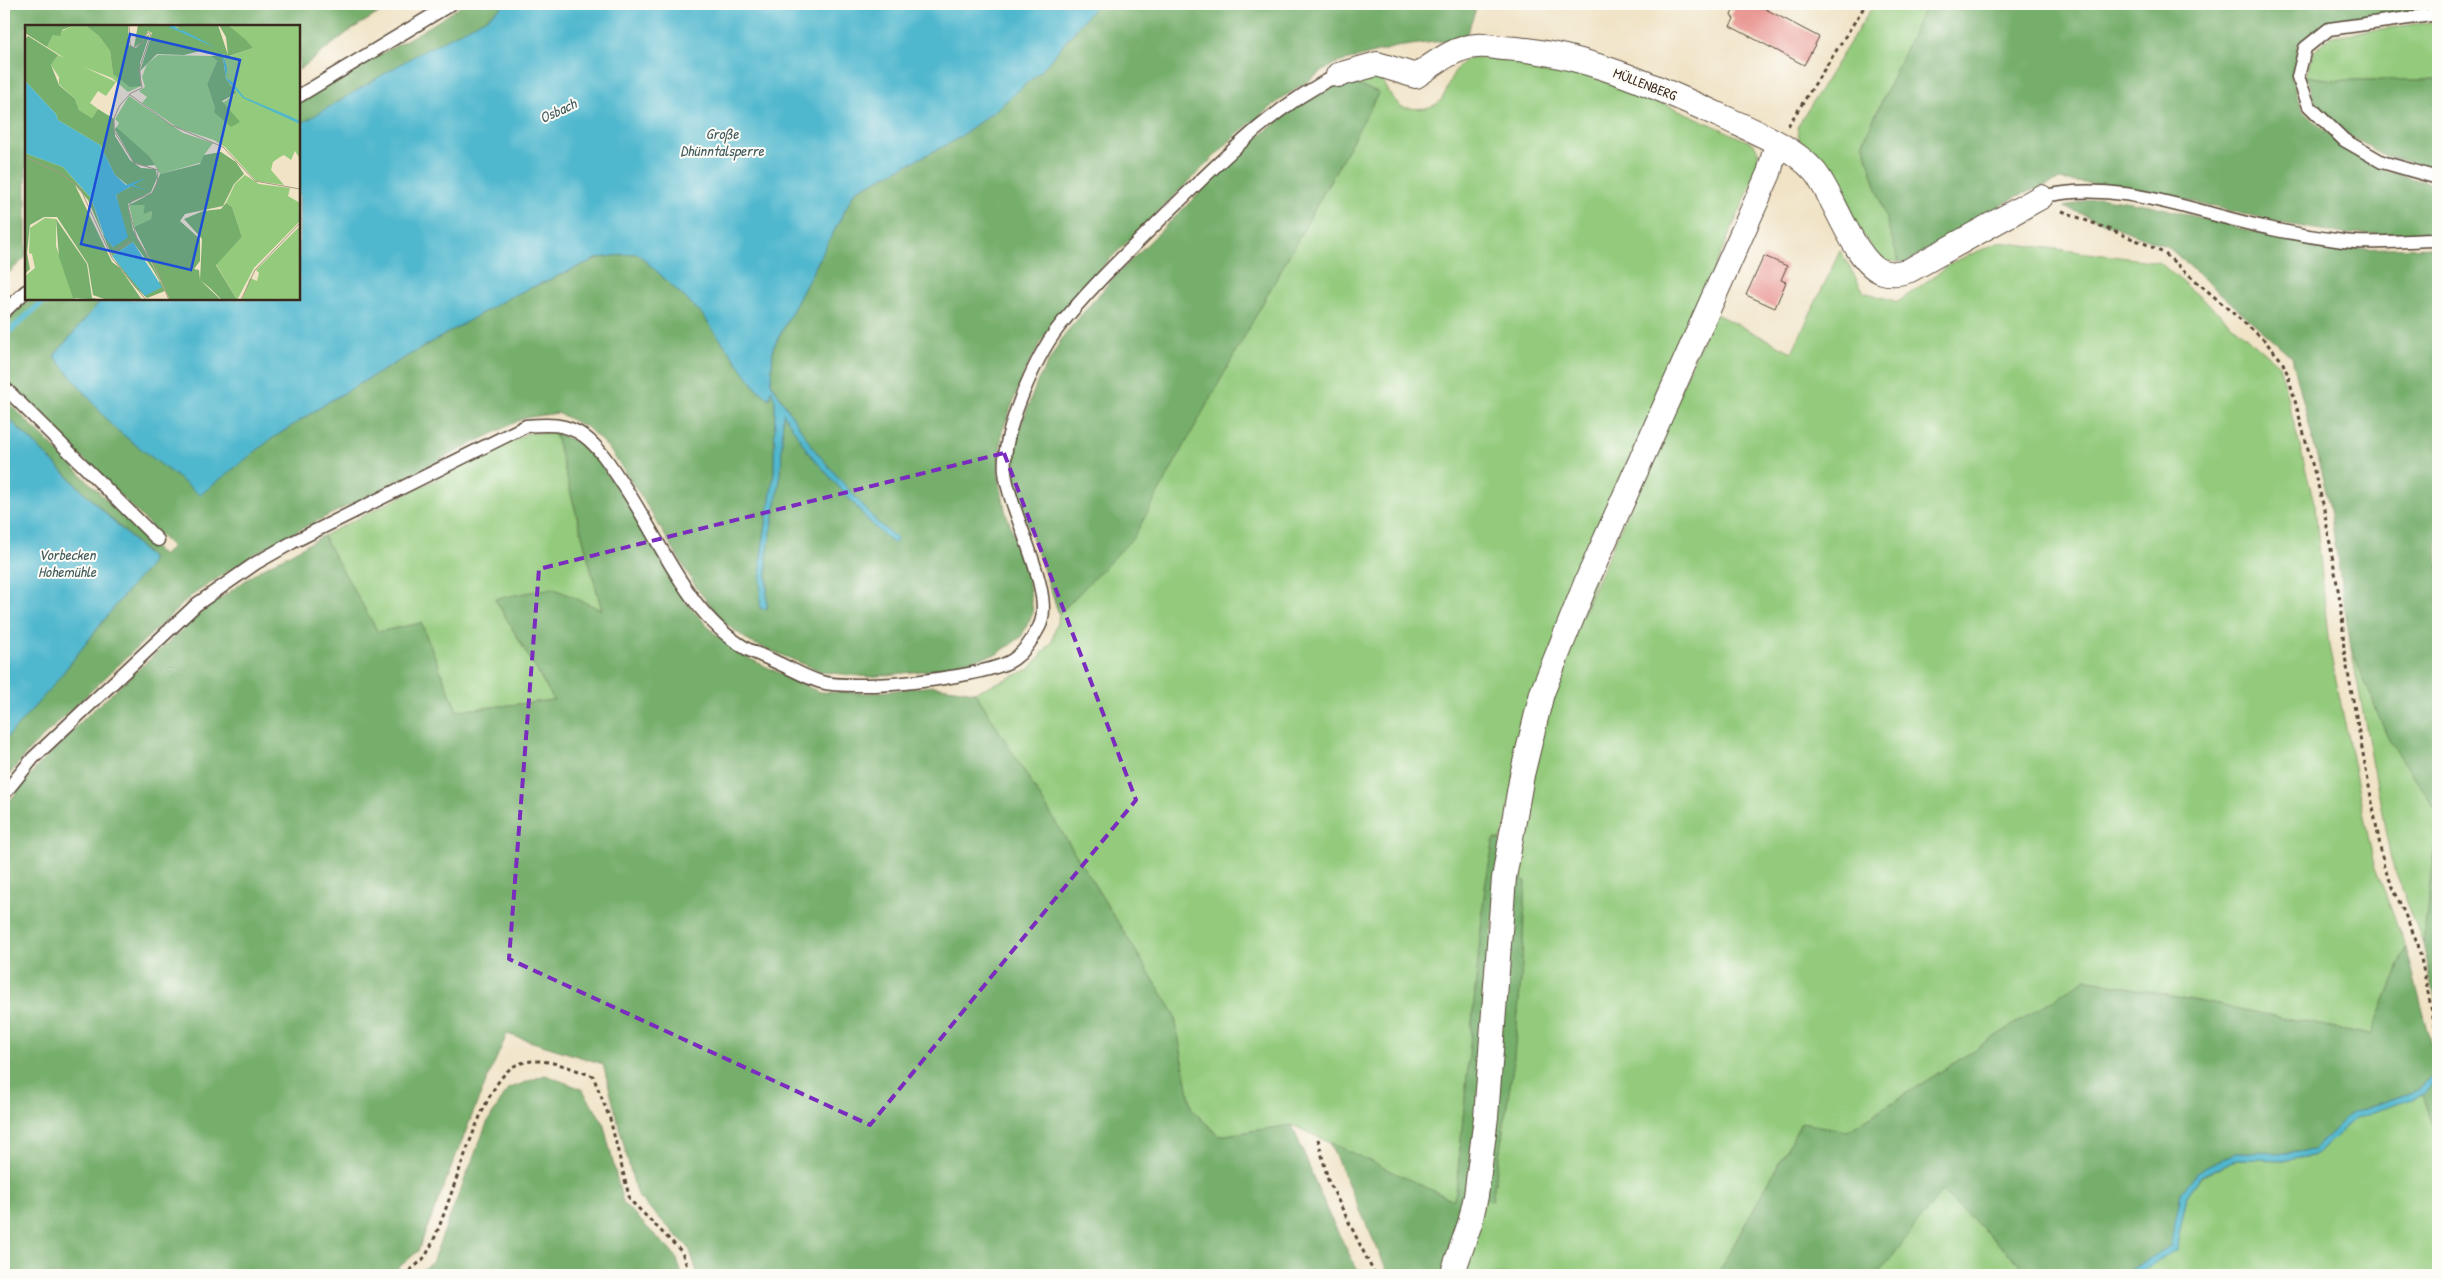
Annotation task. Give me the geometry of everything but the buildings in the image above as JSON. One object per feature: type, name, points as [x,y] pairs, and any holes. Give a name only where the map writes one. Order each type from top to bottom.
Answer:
[{"type":"street","name":"MÜLLENBERG","points":[[1338,75],[1376,64],[1416,76],[1450,54],[1476,46],[1534,50],[1631,77],[1777,143],[1814,171],[1859,249],[1869,262],[1882,272],[1892,274],[1910,270],[2040,197]]},
{"type":"street","points":[[1452,1275],[1470,1223],[1476,1196],[1486,1117],[1504,878],[1512,824],[1542,693],[1564,636],[1707,309],[1769,173],[1777,143]]},
{"type":"lane","points":[[300,95],[451,4]]},
{"type":"lane","points":[[2438,14],[2329,30],[2306,48],[2298,77],[2309,106],[2344,140],[2382,162],[2438,178]]},
{"type":"lane","points":[[4,794],[33,758],[197,604],[256,563],[293,542],[526,426],[556,424],[583,435],[604,456],[635,501],[691,595],[719,627],[746,648],[821,682],[870,685],[969,674],[1012,661],[1028,644],[1042,623],[1044,601],[1038,578],[1012,508],[1004,470],[1009,434],[1030,377],[1057,329],[1109,270],[1243,139],[1310,88],[1338,75]]},
{"type":"lane","points":[[2040,197],[2064,191],[2098,190],[2151,198],[2272,229],[2344,241],[2438,240]]},
{"type":"lane","points":[[4,312],[25,292]]},
{"type":"lane","points":[[4,387],[158,540]]},
{"type":"path","points":[[1777,143],[1866,4]]},
{"type":"path","points":[[2040,197],[2061,211],[2146,244],[2165,254],[2264,340],[2282,361],[2294,394],[2323,504],[2342,612],[2344,651],[2384,867],[2418,944],[2438,1041]]},
{"type":"path","points":[[403,1275],[425,1256],[482,1113],[500,1079],[516,1065],[544,1060],[593,1076],[610,1119],[630,1200],[682,1252],[690,1275]]},
{"type":"path","points":[[1318,1139],[1328,1180],[1375,1275]]},
{"type":"highlighted area","points":[[1004,453],[1136,800],[870,1125],[509,959],[539,569]]},
{"type":"green space","points":[[4,4],[394,4],[352,29],[300,69],[300,25],[25,25],[25,258],[4,277]]},
{"type":"green space","points":[[464,4],[506,4],[485,19],[300,124],[300,102]]},
{"type":"green space","points":[[1097,4],[1478,4],[1465,38],[1396,47],[1334,64],[1285,96],[1238,133],[1104,265],[1051,324],[1024,373],[1002,432],[998,471],[1005,510],[1028,577],[1033,613],[1021,637],[997,654],[930,670],[869,677],[823,672],[750,642],[724,622],[698,590],[641,496],[610,450],[588,428],[558,413],[524,418],[289,535],[251,556],[191,596],[31,748],[4,781],[4,741],[17,724],[51,688],[123,596],[151,564],[151,557],[4,414],[4,398],[163,556],[172,547],[4,380],[4,323],[29,300],[101,300],[54,356],[270,440],[330,401],[508,298],[598,258],[637,253],[701,313],[757,389],[770,399],[771,387],[775,401],[774,473],[761,556],[767,609],[767,556],[781,474],[783,412],[808,452],[874,527],[898,539],[878,523],[813,448],[771,383],[773,348],[855,191],[954,141],[997,109],[1042,70]]},
{"type":"green space","points":[[1874,4],[1926,4],[1863,142],[1899,262],[1881,260],[1801,149],[1797,127]]},
{"type":"green space","points":[[1926,4],[2438,4],[2435,8],[2326,23],[2299,43],[2291,77],[2303,110],[2340,146],[2380,169],[2438,186],[2438,233],[2345,234],[2274,222],[2152,191],[2060,180],[2017,196],[1905,263],[1899,262],[1863,143]]},
{"type":"green space","points":[[2438,21],[2438,80],[2334,80],[2306,76],[2313,52],[2331,36]]},
{"type":"green space","points":[[1469,58],[1526,62],[1585,75],[1614,84],[1670,106],[1754,144],[1759,159],[1758,169],[1677,354],[1501,840],[1494,839],[1485,887],[1456,1192],[1453,1200],[1292,1125],[1219,1136],[1192,1110],[1174,1013],[975,692],[1030,669],[1052,641],[1059,614],[1134,536],[1379,92],[1343,81],[1377,71],[1388,92],[1401,107],[1420,109],[1432,106],[1440,101],[1459,66]]},
{"type":"green space","points":[[2306,76],[2334,80],[2438,80],[2438,170],[2386,156],[2348,135],[2315,102]]},
{"type":"green space","points":[[1343,81],[1379,92],[1134,537],[1059,614],[1021,506],[1014,470],[1017,436],[1038,380],[1064,335],[1115,276],[1248,145],[1294,109]]},
{"type":"green space","points":[[2098,197],[2150,205],[2271,236],[2344,249],[2438,247],[2438,812],[2389,740],[2351,648],[2329,504],[2292,357],[2168,247],[2064,207]]},
{"type":"green space","points":[[2000,242],[2159,262],[2279,365],[2315,506],[2329,646],[2374,865],[2406,948],[2371,1035],[2085,979],[1848,1131],[1801,1123],[1717,1275],[1462,1275],[1484,1199],[1492,1201],[1513,1066],[1521,980],[1526,881],[1514,878],[1543,728],[1573,637],[1714,313],[1792,352],[1840,251],[1864,292],[1898,302],[1955,261]]},
{"type":"green space","points":[[528,433],[555,433],[602,611],[553,588],[495,599],[554,700],[457,711],[421,623],[378,632],[323,536]]},
{"type":"green space","points":[[555,433],[578,442],[598,461],[629,505],[684,600],[714,633],[742,655],[819,692],[870,693],[933,686],[975,692],[1174,1013],[1192,1110],[1219,1136],[1292,1125],[1328,1213],[1360,1275],[698,1275],[689,1248],[637,1196],[603,1064],[507,1034],[477,1103],[418,1251],[390,1275],[4,1275],[4,808],[36,768],[89,714],[203,611],[260,570],[323,536],[378,632],[421,623],[457,711],[554,700],[495,599],[553,588],[602,610]]},
{"type":"green space","points":[[2351,648],[2389,740],[2438,812],[2423,944],[2391,860]]},
{"type":"green space","points":[[2438,817],[2438,1012],[2423,944]]},
{"type":"green space","points":[[1494,839],[1501,840],[1472,1162],[1447,1275],[1387,1275],[1386,1268],[1329,1142],[1453,1200],[1456,1192],[1485,887]]},
{"type":"green space","points":[[1514,878],[1526,881],[1521,980],[1513,1066],[1492,1201],[1484,1199]]},
{"type":"green space","points":[[2406,948],[2432,1045],[2438,1054],[2438,1069],[2418,1090],[2352,1112],[2313,1150],[2288,1153],[2236,1152],[2197,1172],[2181,1193],[2171,1246],[2122,1275],[2027,1275],[2019,1263],[1942,1191],[1878,1275],[1717,1275],[1801,1123],[1848,1131],[2085,979],[2371,1035]]},
{"type":"green space","points":[[545,1075],[582,1089],[603,1122],[623,1203],[676,1256],[682,1275],[416,1275],[432,1262],[487,1123],[508,1089]]},
{"type":"green space","points":[[2438,1078],[2438,1139],[2423,1095]]},
{"type":"green space","points":[[2423,1095],[2438,1139],[2438,1275],[2134,1275],[2176,1250],[2187,1196],[2201,1177],[2237,1159],[2288,1160],[2316,1155],[2355,1118]]},
{"type":"green space","points":[[1942,1191],[2019,1263],[2027,1275],[1878,1275]]},
{"type":"water","name":"Große Dhünntalsperre","points":[[506,4],[1097,4],[1042,70],[997,109],[954,141],[855,191],[773,348],[771,383],[813,448],[878,523],[898,539],[894,544],[874,527],[808,452],[783,413],[781,474],[767,556],[767,609],[760,609],[761,556],[774,473],[775,401],[771,389],[770,399],[757,389],[701,313],[637,253],[598,258],[508,298],[330,401],[270,440],[200,495],[113,427],[54,356],[101,300],[300,300],[300,124],[414,56],[485,19]]},
{"type":"water","name":"Vorbecken Hohemühle","points":[[4,414],[151,558],[151,564],[123,596],[51,688],[4,741]]},
{"type":"water","points":[[2438,1069],[2438,1078],[2423,1095],[2355,1118],[2316,1155],[2288,1160],[2237,1159],[2201,1176],[2187,1196],[2176,1251],[2134,1275],[2122,1275],[2170,1246],[2181,1193],[2197,1172],[2236,1152],[2288,1153],[2313,1150],[2352,1112],[2418,1090]]},
{"type":"waterway","name":"Osbach","points":[[4,336],[45,300]]}]
